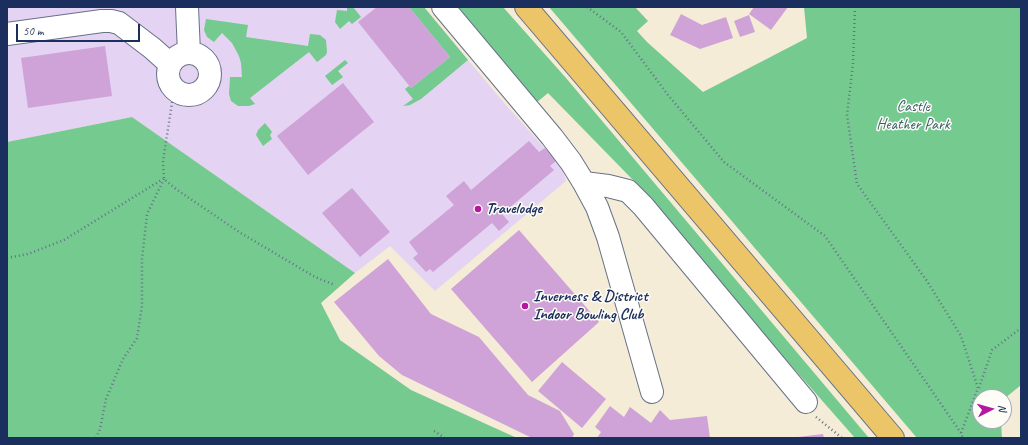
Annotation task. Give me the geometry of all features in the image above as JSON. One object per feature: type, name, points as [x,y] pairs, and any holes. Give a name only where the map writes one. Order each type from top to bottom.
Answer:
[{"type":"main road","points":[[526,7],[893,438]]},
{"type":"street","points":[[187,7],[189,53]]},
{"type":"street","points":[[443,7],[552,137],[571,162],[584,183],[597,207],[608,237],[652,392]]},
{"type":"street","points":[[7,34],[111,21],[119,23],[170,64]]},
{"type":"street","points":[[189,53],[196,54],[202,57],[210,69],[208,83],[200,93],[186,96],[179,94],[170,84],[168,77],[170,64],[178,56],[189,53]]},
{"type":"street","points":[[584,183],[608,186],[628,191],[643,206],[810,409]]},
{"type":"path","points":[[586,7],[621,32],[668,95],[724,162],[825,236],[962,433],[963,438]]},
{"type":"path","points":[[855,7],[853,63],[847,115],[857,184],[927,281],[961,336],[978,388]]},
{"type":"path","points":[[96,438],[100,429],[106,399],[124,359],[137,338],[142,306],[142,259],[147,214],[164,179],[163,161],[174,90]]},
{"type":"path","points":[[7,258],[28,254],[64,240],[164,179]]},
{"type":"path","points":[[164,179],[176,189],[239,232],[315,277],[335,285]]},
{"type":"path","points":[[962,433],[992,350],[1021,328]]},
{"type":"path","points":[[810,409],[842,438]]},
{"type":"path","points":[[434,431],[445,438]]},
{"type":"shaded area","points":[[7,7],[424,7],[499,97],[556,161],[562,169],[566,181],[435,291],[390,246],[355,273],[132,117],[7,142]]},
{"type":"green space","points":[[347,7],[353,7],[361,17],[352,24],[349,21],[340,29],[335,22],[337,10],[347,11]]},
{"type":"green space","points":[[409,7],[424,7],[468,60],[421,99],[410,105],[403,106],[413,99],[405,89],[409,86],[411,88],[450,57]]},
{"type":"green space","points":[[455,7],[503,7],[566,78],[869,438],[855,438],[738,305],[632,179],[548,93],[536,103]]},
{"type":"green space","name":"Castle Heather Park","points":[[549,7],[635,7],[648,21],[637,31],[647,42],[703,92],[807,38],[804,7],[1021,7],[1021,385],[1012,392],[1012,389],[972,389],[972,429],[1001,429],[1002,438],[917,438]]},
{"type":"green space","points":[[206,19],[248,25],[246,37],[308,46],[310,34],[320,35],[326,40],[327,52],[326,55],[317,62],[309,52],[250,98],[255,104],[249,106],[238,106],[231,101],[229,94],[230,77],[242,77],[239,56],[232,43],[222,33],[214,42],[207,37],[204,30]]},
{"type":"green space","points":[[345,60],[348,63],[338,71],[343,77],[332,85],[325,76]]},
{"type":"green space","points":[[132,117],[355,273],[321,303],[340,340],[411,390],[517,438],[7,438],[7,142]]},
{"type":"green space","points":[[265,123],[272,132],[270,135],[272,139],[263,146],[256,135],[258,130]]},
{"type":"building","points":[[377,7],[409,7],[450,57],[411,88],[358,22]]},
{"type":"building","points":[[754,7],[788,7],[771,30],[749,14]]},
{"type":"building","points":[[681,14],[702,25],[726,17],[733,38],[700,49],[670,35]]},
{"type":"building","points":[[749,15],[755,32],[740,37],[734,21]]},
{"type":"building","points":[[105,46],[112,96],[28,108],[21,58]]},
{"type":"building","points":[[343,83],[374,122],[308,175],[277,136]]},
{"type":"building","name":"Travelodge","points":[[529,141],[539,152],[545,148],[556,161],[550,166],[554,170],[502,214],[509,222],[499,231],[492,223],[433,272],[430,269],[426,272],[413,258],[418,254],[409,242],[454,205],[446,196],[464,181],[471,190]]},
{"type":"building","points":[[352,188],[390,232],[360,257],[322,213]]},
{"type":"building","name":"Inverness & District Indoor Bowling Club","points":[[519,230],[599,322],[532,382],[451,289]]},
{"type":"building","points":[[388,259],[431,314],[479,337],[528,395],[560,411],[574,434],[572,438],[532,438],[402,375],[379,356],[334,302]]},
{"type":"building","points":[[562,362],[606,399],[582,428],[538,391]]},
{"type":"building","points":[[610,406],[624,417],[630,407],[651,423],[660,410],[670,420],[707,416],[710,438],[597,438],[601,432],[595,427]]},
{"type":"building","points":[[823,434],[824,438],[798,438],[798,437]]},
{"type":"place","name":"Travelodge","points":[[478,209]]},
{"type":"place","name":"Inverness & District Indoor Bowling Club","points":[[525,306]]}]
